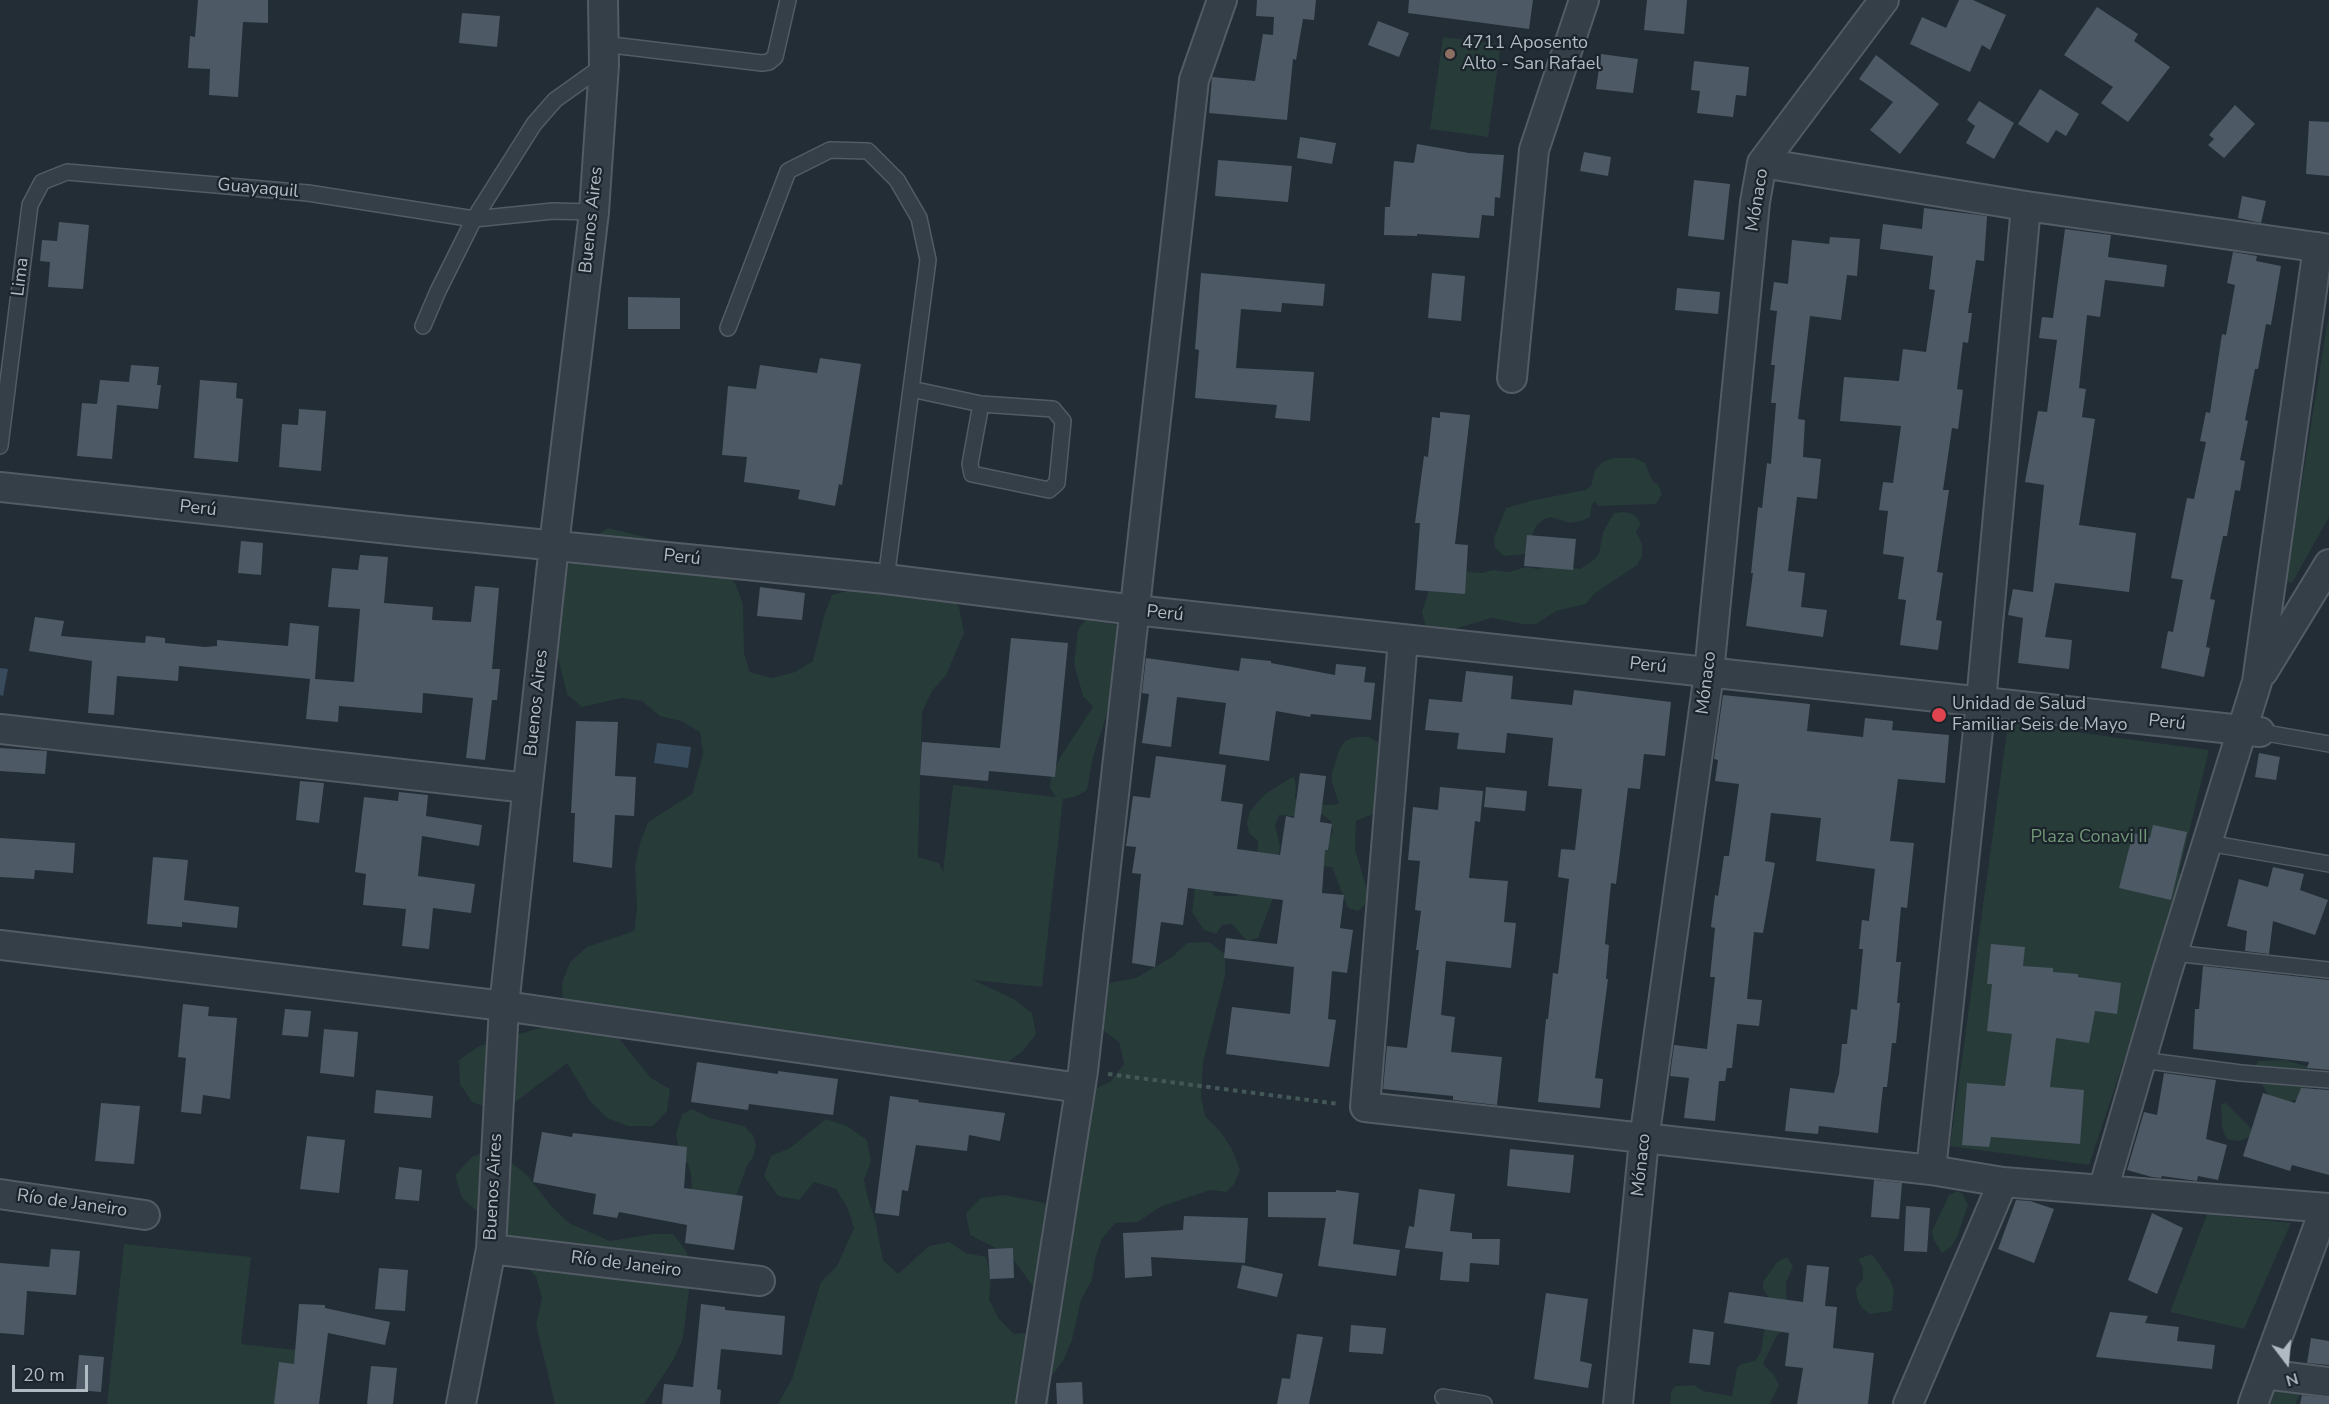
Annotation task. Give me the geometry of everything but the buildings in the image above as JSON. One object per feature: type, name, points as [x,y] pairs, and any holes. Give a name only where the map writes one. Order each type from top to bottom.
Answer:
[{"type":"street","name":"Buenos Aires","points":[[460,1404],[491,1249],[504,1006],[554,545],[594,212],[604,55],[603,0]]},
{"type":"street","points":[[1031,1404],[1082,1080],[1194,80],[1222,0]]},
{"type":"street","points":[[1512,378],[1534,150],[1584,0]]},
{"type":"street","name":"Mónaco","points":[[1618,1404],[1644,1140],[1709,673],[1755,202],[1762,163],[1884,0]]},
{"type":"street","points":[[1762,163],[2026,206],[2323,248],[2251,732],[2208,843],[2103,1190]]},
{"type":"street","points":[[1931,1170],[1981,702],[2026,206]]},
{"type":"street","name":"Perú","points":[[0,487],[886,579],[1134,610],[2251,732]]},
{"type":"street","points":[[2257,682],[2329,564]]},
{"type":"street","points":[[1403,639],[1365,1107],[1644,1140],[1931,1170],[2003,1182],[2327,1208],[2253,1404]]},
{"type":"street","points":[[0,729],[527,788]]},
{"type":"street","points":[[0,945],[504,1006],[1082,1080]]},
{"type":"street","points":[[1908,1404],[2003,1182]]},
{"type":"street","name":"Río de Janeiro","points":[[0,1194],[145,1215]]},
{"type":"street","name":"Río de Janeiro","points":[[491,1249],[760,1281]]},
{"type":"street","points":[[2264,1374],[2329,1382]]},
{"type":"lane","points":[[423,326],[474,219],[534,124],[555,100],[604,55],[769,62],[775,57],[788,0]]},
{"type":"lane","points":[[728,328],[789,171],[830,150],[868,151],[897,180],[919,218],[928,260],[886,579]]},
{"type":"lane","name":"Guayaquil","points":[[42,182],[67,172],[308,193],[474,219],[553,211],[594,212]]},
{"type":"lane","name":"Lima","points":[[0,446],[30,205],[42,182]]},
{"type":"lane","points":[[911,389],[981,404],[1053,409],[1063,421],[1057,483],[1049,490],[972,474],[970,464],[981,404]]},
{"type":"lane","name":"Perú","points":[[2251,732],[2329,744]]},
{"type":"lane","points":[[2208,843],[2329,864]]},
{"type":"lane","points":[[2173,953],[2329,970]]},
{"type":"lane","points":[[2141,1060],[2241,1073],[2329,1080]]},
{"type":"lane","points":[[1443,1397],[1485,1404]]},
{"type":"path","points":[[1082,1080],[1365,1107]]},
{"type":"green space","points":[[1443,37],[1501,44],[1488,137],[1430,129]]},
{"type":"green space","points":[[2329,313],[2329,517],[2292,583],[2286,581]]},
{"type":"green space","points":[[1613,458],[1635,458],[1645,463],[1653,482],[1658,484],[1662,494],[1656,504],[1598,506],[1595,502],[1592,504],[1590,517],[1581,521],[1570,523],[1551,517],[1544,519],[1536,526],[1525,554],[1504,556],[1495,548],[1494,538],[1506,508],[1585,490],[1591,486],[1595,470],[1603,462]]},
{"type":"green space","points":[[1625,512],[1635,515],[1641,524],[1636,531],[1642,544],[1642,556],[1637,565],[1595,593],[1586,604],[1556,611],[1536,624],[1491,618],[1455,629],[1433,632],[1425,624],[1422,612],[1429,590],[1456,571],[1509,572],[1526,567],[1538,569],[1560,565],[1580,569],[1595,559],[1599,553],[1603,532],[1614,513]]},
{"type":"green space","points":[[608,528],[703,551],[721,563],[735,583],[743,604],[744,653],[750,672],[772,678],[795,672],[813,661],[824,616],[832,595],[854,589],[944,590],[959,607],[964,633],[946,675],[932,691],[922,712],[918,857],[939,863],[943,872],[953,785],[1056,797],[1050,788],[1051,777],[1061,756],[1093,707],[1083,696],[1074,664],[1078,630],[1085,620],[1121,625],[1115,689],[1093,757],[1087,790],[1077,796],[1063,799],[1042,987],[973,980],[1014,999],[1032,1013],[1036,1034],[1024,1050],[1007,1063],[941,1084],[918,1078],[609,1026],[651,1078],[670,1089],[667,1111],[653,1126],[628,1126],[607,1118],[590,1101],[567,1063],[514,1103],[495,1111],[472,1102],[460,1084],[459,1060],[479,1046],[550,1025],[563,1006],[562,983],[570,962],[587,947],[634,931],[637,909],[635,866],[648,822],[692,794],[703,754],[700,732],[681,721],[660,716],[642,701],[622,698],[582,707],[567,694],[543,596],[588,540]]},
{"type":"green space","name":"Plaza Conavi II","points":[[2008,723],[2209,750],[2179,873],[2184,874],[2136,1021],[2139,1030],[2132,1036],[2089,1165],[1950,1146]]},
{"type":"green space","points":[[1355,737],[1369,737],[1378,742],[1388,775],[1385,809],[1356,821],[1355,849],[1368,893],[1365,904],[1358,911],[1348,908],[1332,867],[1310,865],[1333,832],[1331,821],[1322,814],[1302,817],[1279,815],[1275,825],[1280,846],[1273,898],[1258,938],[1247,941],[1232,924],[1222,925],[1216,934],[1204,930],[1192,912],[1196,879],[1208,875],[1214,896],[1235,896],[1246,893],[1255,886],[1258,841],[1249,833],[1247,823],[1250,811],[1265,794],[1294,776],[1295,798],[1305,803],[1339,804],[1332,783],[1332,773],[1339,750],[1345,741]]},
{"type":"green space","points":[[1209,942],[1225,954],[1225,976],[1203,1063],[1201,1096],[1205,1116],[1220,1131],[1232,1149],[1240,1170],[1234,1184],[1227,1192],[1210,1190],[1160,1207],[1138,1222],[1115,1223],[1102,1239],[1095,1259],[1092,1280],[1081,1300],[1072,1340],[1063,1361],[1050,1378],[1049,1404],[778,1404],[792,1379],[821,1282],[837,1266],[854,1228],[847,1207],[836,1189],[814,1182],[799,1200],[778,1196],[764,1176],[771,1156],[790,1148],[826,1119],[847,1126],[867,1140],[871,1161],[864,1180],[883,1260],[898,1274],[929,1246],[949,1242],[966,1253],[986,1257],[991,1278],[989,1300],[999,1319],[1014,1334],[1034,1332],[1037,1292],[1010,1255],[970,1235],[966,1213],[981,1198],[1004,1195],[1045,1203],[1051,1224],[1073,1098],[1110,1082],[1124,1064],[1119,1042],[1101,1029],[1096,985],[1136,978],[1172,957],[1187,943]]},
{"type":"green space","points":[[2285,1060],[2306,1066],[2310,1070],[2311,1091],[2310,1096],[2282,1104],[2272,1101],[2254,1071],[2258,1061]]},
{"type":"green space","points":[[2226,1103],[2249,1126],[2252,1131],[2250,1136],[2240,1141],[2229,1140],[2225,1136],[2221,1104]]},
{"type":"green space","points":[[692,1109],[710,1118],[744,1126],[753,1135],[756,1145],[753,1157],[747,1166],[736,1196],[692,1197],[691,1174],[688,1164],[680,1156],[676,1134],[682,1114]]},
{"type":"green space","points":[[493,1148],[527,1175],[552,1207],[569,1223],[610,1241],[653,1234],[673,1234],[687,1252],[691,1274],[683,1338],[674,1359],[644,1404],[555,1404],[536,1325],[542,1298],[536,1277],[494,1226],[462,1198],[455,1175],[472,1157]]},
{"type":"green space","points":[[1958,1191],[1963,1194],[1968,1205],[1957,1237],[1951,1247],[1942,1253],[1934,1240],[1932,1231],[1949,1195]]},
{"type":"green space","points":[[2207,1214],[2291,1223],[2244,1329],[2170,1312]]},
{"type":"green space","points":[[124,1244],[251,1257],[241,1344],[297,1350],[292,1404],[107,1404]]},
{"type":"green space","points":[[1872,1254],[1890,1280],[1894,1290],[1892,1311],[1870,1314],[1862,1308],[1857,1299],[1856,1288],[1863,1279],[1863,1268],[1858,1259]]},
{"type":"green space","points":[[1787,1257],[1793,1266],[1786,1283],[1787,1315],[1782,1332],[1777,1335],[1763,1364],[1774,1375],[1779,1385],[1770,1404],[1670,1404],[1671,1392],[1675,1386],[1694,1385],[1703,1391],[1732,1396],[1737,1368],[1741,1364],[1755,1361],[1761,1352],[1769,1298],[1763,1289],[1763,1282],[1777,1262]]},
{"type":"green space","points":[[2276,1386],[2299,1389],[2300,1394],[2295,1404],[2266,1404]]},
{"type":"water","points":[[0,668],[8,669],[3,696],[0,695]]},
{"type":"water","points":[[657,743],[691,747],[688,768],[654,763]]},
{"type":"place","name":"4711 Aposento Alto - San Rafael","points":[[1450,54]]},
{"type":"place","name":"Unidad de Salud Familiar Seis de Mayo","points":[[1939,715]]}]
